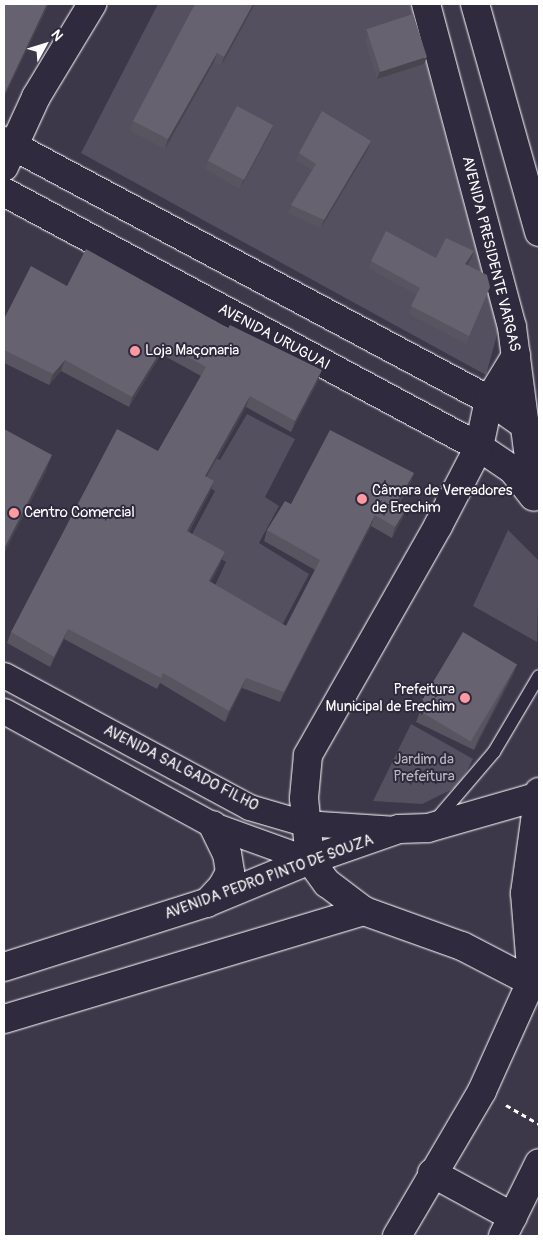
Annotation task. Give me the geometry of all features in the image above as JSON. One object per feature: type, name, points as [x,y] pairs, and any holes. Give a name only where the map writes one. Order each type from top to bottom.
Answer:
[{"type":"main road","points":[[92,4],[36,97],[7,151],[489,400],[532,431]]},
{"type":"main road","name":"AVENIDA PRESIDENTE VARGAS","points":[[426,4],[512,327],[516,356],[532,431],[536,501]]},
{"type":"main road","points":[[475,4],[539,232]]},
{"type":"main road","name":"AVENIDA URUGUAI","points":[[4,192],[479,447],[512,469],[536,501]]},
{"type":"main road","points":[[516,356],[489,400],[479,447],[438,526],[308,755],[304,823],[310,860],[327,883],[364,911],[462,946],[536,983]]},
{"type":"main road","points":[[397,1236],[432,1172],[482,1091],[536,983],[532,904],[538,795]]},
{"type":"main road","name":"AVENIDA PEDRO PINTO DE SOUZA","points":[[4,967],[206,904],[310,860],[399,829],[428,828],[538,795]]},
{"type":"main road","points":[[206,904],[222,887],[230,872],[226,854],[214,825]]},
{"type":"main road","points":[[4,1019],[364,911]]},
{"type":"main road","points":[[432,1172],[508,1227],[539,1163]]},
{"type":"street","name":"AVENIDA SALGADO FILHO","points":[[4,675],[249,807],[304,823],[399,829]]},
{"type":"street","points":[[4,711],[214,825],[310,860]]},
{"type":"lane","points":[[428,828],[494,752],[539,676]]},
{"type":"path","points":[[482,1091],[539,1124]]},
{"type":"green space","points":[[158,4],[410,4],[498,331],[486,375],[81,153]]},
{"type":"green space","points":[[247,414],[295,439],[265,497],[279,506],[259,543],[309,574],[279,631],[212,592],[226,562],[189,540],[215,491],[183,472],[196,448],[220,460]]},
{"type":"green space","points":[[508,530],[539,561],[537,642],[473,606]]},
{"type":"green space","name":"Jardim da Prefeitura","points":[[411,724],[473,759],[459,786],[422,804],[373,801]]},
{"type":"building","points":[[4,4],[47,4],[4,95]]},
{"type":"building","points":[[195,4],[253,4],[224,57],[217,53],[168,139],[133,121]]},
{"type":"building","points":[[413,14],[427,57],[380,72],[366,29]]},
{"type":"building","points":[[237,106],[273,125],[244,180],[208,161]]},
{"type":"building","points":[[322,111],[371,141],[324,220],[291,205],[316,164],[299,153]]},
{"type":"building","points":[[386,231],[436,258],[446,238],[474,251],[465,264],[487,275],[490,287],[469,336],[411,306],[420,288],[371,261]]},
{"type":"building","points":[[86,249],[228,328],[230,325],[322,370],[295,421],[250,396],[205,476],[214,481],[187,531],[225,552],[209,581],[286,626],[320,560],[267,530],[285,501],[291,504],[330,430],[414,473],[398,500],[406,509],[395,527],[375,515],[284,692],[246,678],[229,711],[163,673],[161,678],[68,629],[54,657],[11,632],[117,429],[158,451],[206,367],[165,344],[132,397],[65,360],[53,374],[4,350],[4,319],[31,266],[67,286]]},
{"type":"building","name":"Centro Comercial","points":[[4,429],[52,455],[4,549]]},
{"type":"building","name":"Prefeitura Municipal de Erechim","points":[[463,632],[517,664],[471,742],[417,709]]},
{"type":"place","name":"Loja Maçonaria","points":[[135,351]]},
{"type":"place","name":"Câmara de Vereadores de Erechim","points":[[362,499]]},
{"type":"place","name":"Centro Comercial","points":[[14,513]]},
{"type":"place","name":"Prefeitura Municipal de Erechim","points":[[465,698]]}]
